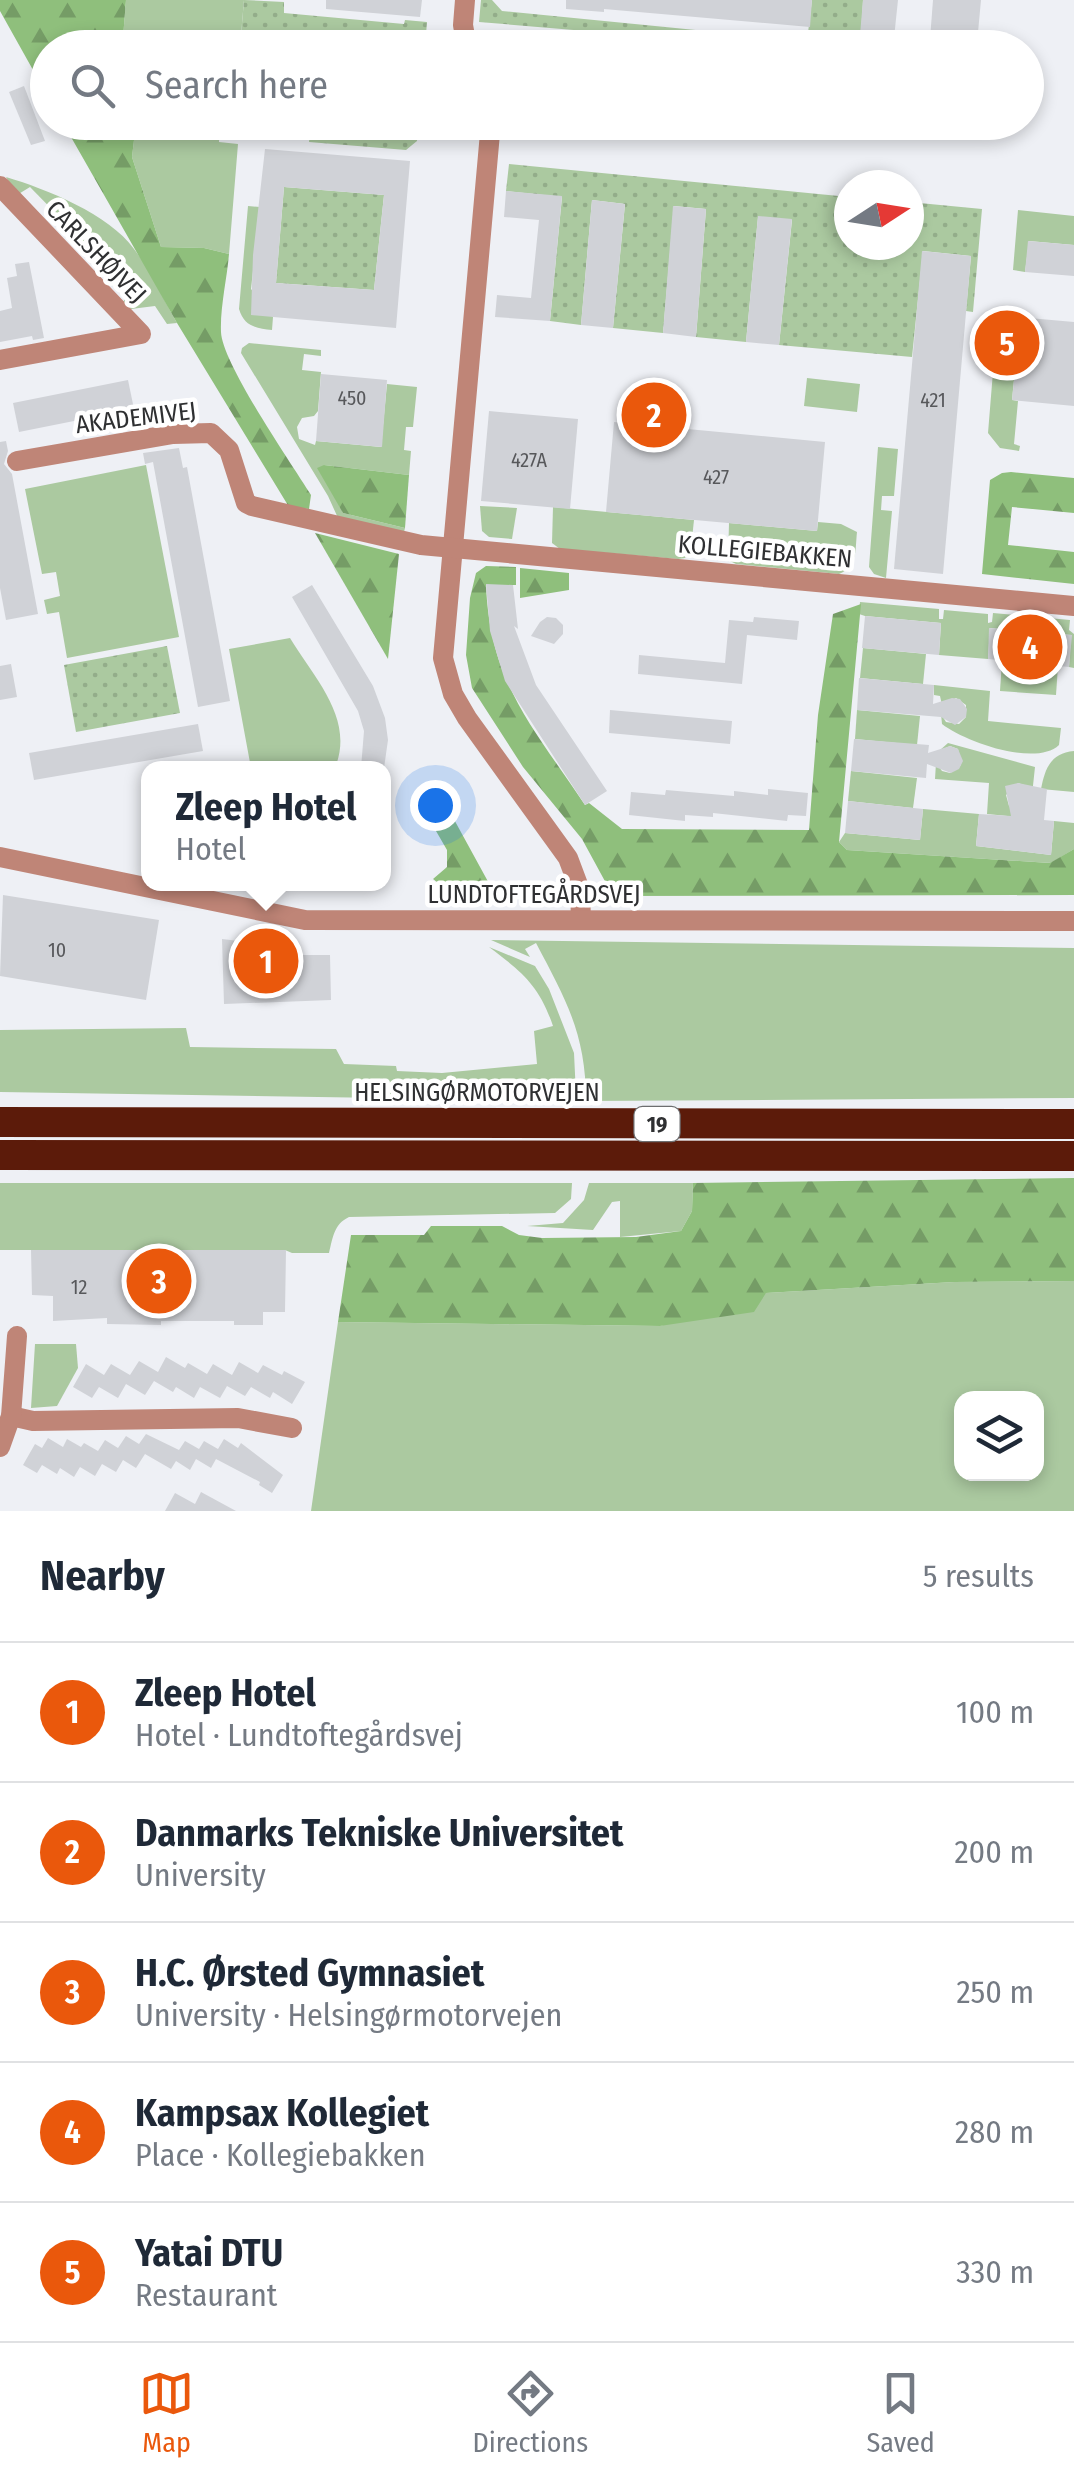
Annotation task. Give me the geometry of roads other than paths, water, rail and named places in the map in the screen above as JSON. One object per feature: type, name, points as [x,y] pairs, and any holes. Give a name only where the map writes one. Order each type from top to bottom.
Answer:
[{"type":"highway","points":[[0,1104],[169,1112],[239,1123]]},
{"type":"highway","name":"HELSINGØRMOTORVEJEN","points":[[0,1122],[1074,1124]]},
{"type":"highway","name":"19","points":[[0,1156],[1074,1156]]},
{"type":"highway","points":[[0,1168],[126,1156]]},
{"type":"street","points":[[464,30],[465,0]]},
{"type":"street","points":[[489,140],[443,638],[446,676],[467,718],[568,858],[580,890],[582,920]]},
{"type":"street","name":"CARLSHØJVEJ","points":[[0,186],[141,334],[0,360]]},
{"type":"street","name":"AKADEMIVEJ","points":[[17,461],[173,434],[211,433],[229,450],[246,502],[252,506],[407,544],[452,549]]},
{"type":"street","name":"KOLLEGIEBAKKEN","points":[[452,549],[1074,606]]},
{"type":"street","name":"LUNDTOFTEGÅRDSVEJ","points":[[0,857],[141,886]]},
{"type":"street","name":"LUNDTOFTEGÅRDSVEJ","points":[[165,891],[305,920],[1074,921]]},
{"type":"street","points":[[0,1447],[11,1416],[17,1336]]},
{"type":"street","points":[[11,1416],[33,1421],[238,1418],[292,1428]]},
{"type":"place","name":"Yatai DTU","points":[[1007,343]]},
{"type":"place","name":"Danmarks Tekniske Universitet","points":[[654,415]]},
{"type":"place","name":"Kampsax Kollegiet","points":[[1030,647]]},
{"type":"place","name":"Zleep Hotel","points":[[266,961]]},
{"type":"place","name":"H.C. Ørsted Gymnasiet","points":[[159,1281]]}]
